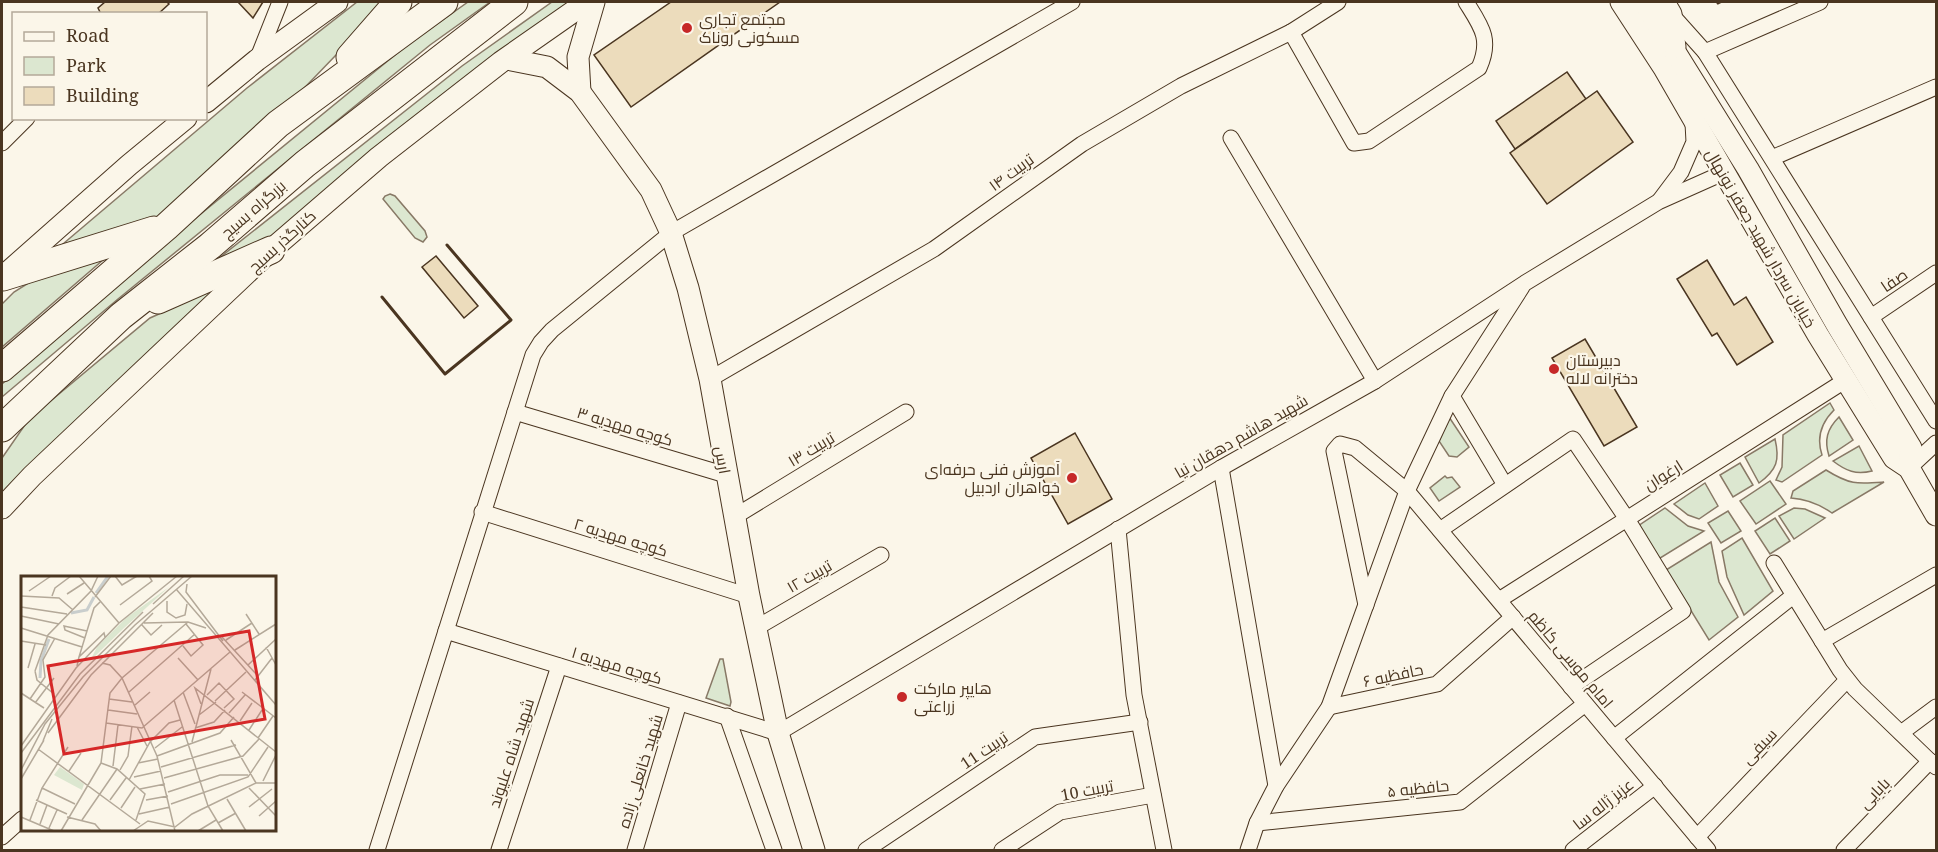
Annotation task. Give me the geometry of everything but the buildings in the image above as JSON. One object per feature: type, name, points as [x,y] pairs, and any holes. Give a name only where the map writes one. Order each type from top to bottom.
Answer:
[{"type":"highway","points":[[316,96],[398,2]]},
{"type":"highway","points":[[2,368],[166,227],[278,124],[444,2]]},
{"type":"highway","name":"بزرگراه بسیج","points":[[2,428],[121,316],[210,246],[305,164],[514,2]]},
{"type":"highway","points":[[2,276],[166,227]]},
{"type":"highway","points":[[121,316],[271,250]]},
{"type":"main road","points":[[207,101],[257,60],[337,2]]},
{"type":"main road","name":"کنارگذر بسیج","points":[[2,508],[32,476],[271,250],[379,158],[507,58],[587,2]]},
{"type":"main road","points":[[580,92],[578,57],[594,2]]},
{"type":"main road","points":[[1606,2],[1630,39],[1670,62]]},
{"type":"main road","name":"خیابان سردار شهید جعفر نونهال","points":[[1621,2],[1670,62],[1748,169],[1911,448],[1909,468]]},
{"type":"main road","name":"خیابان سردار شهید جعفر نونهال","points":[[1644,2],[1693,118],[1723,173],[1818,335],[1894,458],[1909,468],[1936,515]]},
{"type":"main road","points":[[1667,8],[1670,62]]},
{"type":"main road","name":"ارس","points":[[507,58],[547,67],[580,92],[651,190],[671,233],[688,288],[710,379],[749,596],[778,734],[814,850]]},
{"type":"main road","points":[[2,276],[184,120]]},
{"type":"street","points":[[257,60],[280,2]]},
{"type":"street","points":[[377,850],[482,512],[533,355],[541,342],[552,330],[671,233],[1072,2]]},
{"type":"street","name":"تربیت ۱۴","points":[[710,379],[934,249],[1090,138],[1181,86],[1291,32],[1338,2]]},
{"type":"street","points":[[1291,32],[1354,143],[1369,141],[1479,68],[1485,56],[1484,31],[1466,2]]},
{"type":"street","points":[[1705,52],[1820,2]]},
{"type":"street","points":[[1667,8],[1705,52],[1936,421]]},
{"type":"street","points":[[1772,158],[1936,87]]},
{"type":"street","points":[[1659,202],[1681,172],[1694,142],[1693,118]]},
{"type":"street","points":[[2,142],[25,120]]},
{"type":"street","points":[[1231,138],[1375,381]]},
{"type":"street","name":"شهید هاشم دهقان نیا","points":[[778,734],[1221,468],[1375,381],[1525,284],[1659,202],[1723,173]]},
{"type":"street","name":"صفا","points":[[1871,317],[1936,273]]},
{"type":"street","points":[[1248,850],[1257,823],[1276,786],[1329,707],[1407,491],[1452,396],[1525,284]]},
{"type":"street","name":"ارغوان","points":[[1499,600],[1846,380]]},
{"type":"street","points":[[1452,396],[1505,485]]},
{"type":"street","name":"کوچه مهدیه ۳","points":[[515,412],[726,475]]},
{"type":"street","name":"تربیت ۱۳","points":[[734,517],[906,412]]},
{"type":"street","points":[[1440,530],[1573,439],[1628,519],[1683,611],[1571,687]]},
{"type":"street","points":[[1909,468],[1936,443]]},
{"type":"street","name":"امام موسی کاظم","points":[[1366,605],[1334,451],[1340,444],[1355,448],[1407,491],[1708,850]]},
{"type":"street","points":[[1221,468],[1276,786]]},
{"type":"street","name":"کوچه مهدیه ۲","points":[[482,512],[749,596]]},
{"type":"street","points":[[1118,529],[1134,695],[1164,850]]},
{"type":"street","name":"تربیت ۱۲","points":[[756,628],[881,555]]},
{"type":"street","points":[[1774,563],[1847,680],[1933,764]]},
{"type":"street","points":[[1822,641],[1936,575]]},
{"type":"street","points":[[1614,738],[1793,596]]},
{"type":"street","name":"حافظیه ۶","points":[[1329,707],[1437,684],[1513,617]]},
{"type":"street","name":"کوچه مهدیه ۱","points":[[446,631],[727,716],[778,734]]},
{"type":"street","name":"شهید شاه علیوند","points":[[499,850],[558,666]]},
{"type":"street","name":"سیفی","points":[[1697,837],[1847,680]]},
{"type":"street","name":"شهید خانعلی زاده","points":[[635,850],[679,702]]},
{"type":"street","name":"حافظیه ۵","points":[[1257,823],[1460,802],[1585,704]]},
{"type":"street","points":[[1901,733],[1936,707]]},
{"type":"street","points":[[727,716],[774,850]]},
{"type":"street","name":"تربیت 11","points":[[866,850],[1035,737],[1140,722]]},
{"type":"street","name":"بابایی","points":[[1844,850],[1933,764]]},
{"type":"street","name":"عزیز ژاله سا","points":[[1573,850],[1655,786]]},
{"type":"street","name":"تربیت 10","points":[[1002,850],[1060,812],[1153,795]]},
{"type":"street","points":[[2,837],[21,820]]},
{"type":"green space","points":[[357,2],[387,2],[285,108],[158,217],[57,249],[247,88]]},
{"type":"green space","points":[[468,2],[490,2],[430,45],[118,299],[2,397],[2,384],[115,284],[406,46]]},
{"type":"green space","points":[[552,2],[573,2],[268,243],[209,266],[462,66]]},
{"type":"green space","points":[[390,194],[395,196],[425,231],[427,237],[423,242],[415,238],[383,199]]},
{"type":"green space","points":[[103,260],[2,347],[2,304],[14,292],[46,272]]},
{"type":"green space","points":[[219,287],[2,494],[2,458],[29,419],[150,318]]},
{"type":"green space","points":[[1830,403],[1834,410],[1821,431],[1822,455],[1782,482],[1776,480],[1782,467],[1783,435]]},
{"type":"green space","points":[[1449,417],[1469,447],[1457,457],[1449,456],[1439,441]]},
{"type":"green space","points":[[1839,417],[1853,440],[1829,456],[1828,435]]},
{"type":"green space","points":[[1775,439],[1776,464],[1770,474],[1759,483],[1745,457]]},
{"type":"green space","points":[[1859,446],[1872,471],[1861,473],[1851,471],[1833,461]]},
{"type":"green space","points":[[1740,463],[1753,485],[1733,497],[1720,475]]},
{"type":"green space","points":[[1826,470],[1854,482],[1884,482],[1832,513],[1813,502],[1791,498],[1793,491]]},
{"type":"green space","points":[[1445,476],[1452,477],[1460,487],[1439,501],[1430,488]]},
{"type":"green space","points":[[1770,481],[1786,504],[1756,524],[1740,501]]},
{"type":"green space","points":[[1705,483],[1718,506],[1699,519],[1688,515],[1674,504]]},
{"type":"green space","points":[[1665,508],[1688,526],[1704,531],[1657,560],[1635,528]]},
{"type":"green space","points":[[1794,508],[1805,509],[1825,518],[1794,539],[1779,516]]},
{"type":"green space","points":[[1728,511],[1741,531],[1721,543],[1708,523]]},
{"type":"green space","points":[[1775,518],[1790,541],[1770,554],[1755,531]]},
{"type":"green space","points":[[1742,538],[1773,591],[1744,615],[1727,577],[1722,551]]},
{"type":"green space","points":[[1711,542],[1719,582],[1738,617],[1709,640],[1666,570]]},
{"type":"green space","points":[[720,659],[723,659],[730,706],[706,698]]},
{"type":"wall","points":[[382,297],[445,374],[511,320],[447,245]]},
{"type":"place","name":"مجتمع تجاری مسکونی روناک","points":[[687,28]]},
{"type":"place","name":"دبیرستان دخترانه لاله","points":[[1554,369]]},
{"type":"place","name":"آموزش فنی حرفه‌ای خواهران اردبیل","points":[[1072,478]]},
{"type":"place","name":"هایپر مارکت زراعتی","points":[[902,697]]}]
